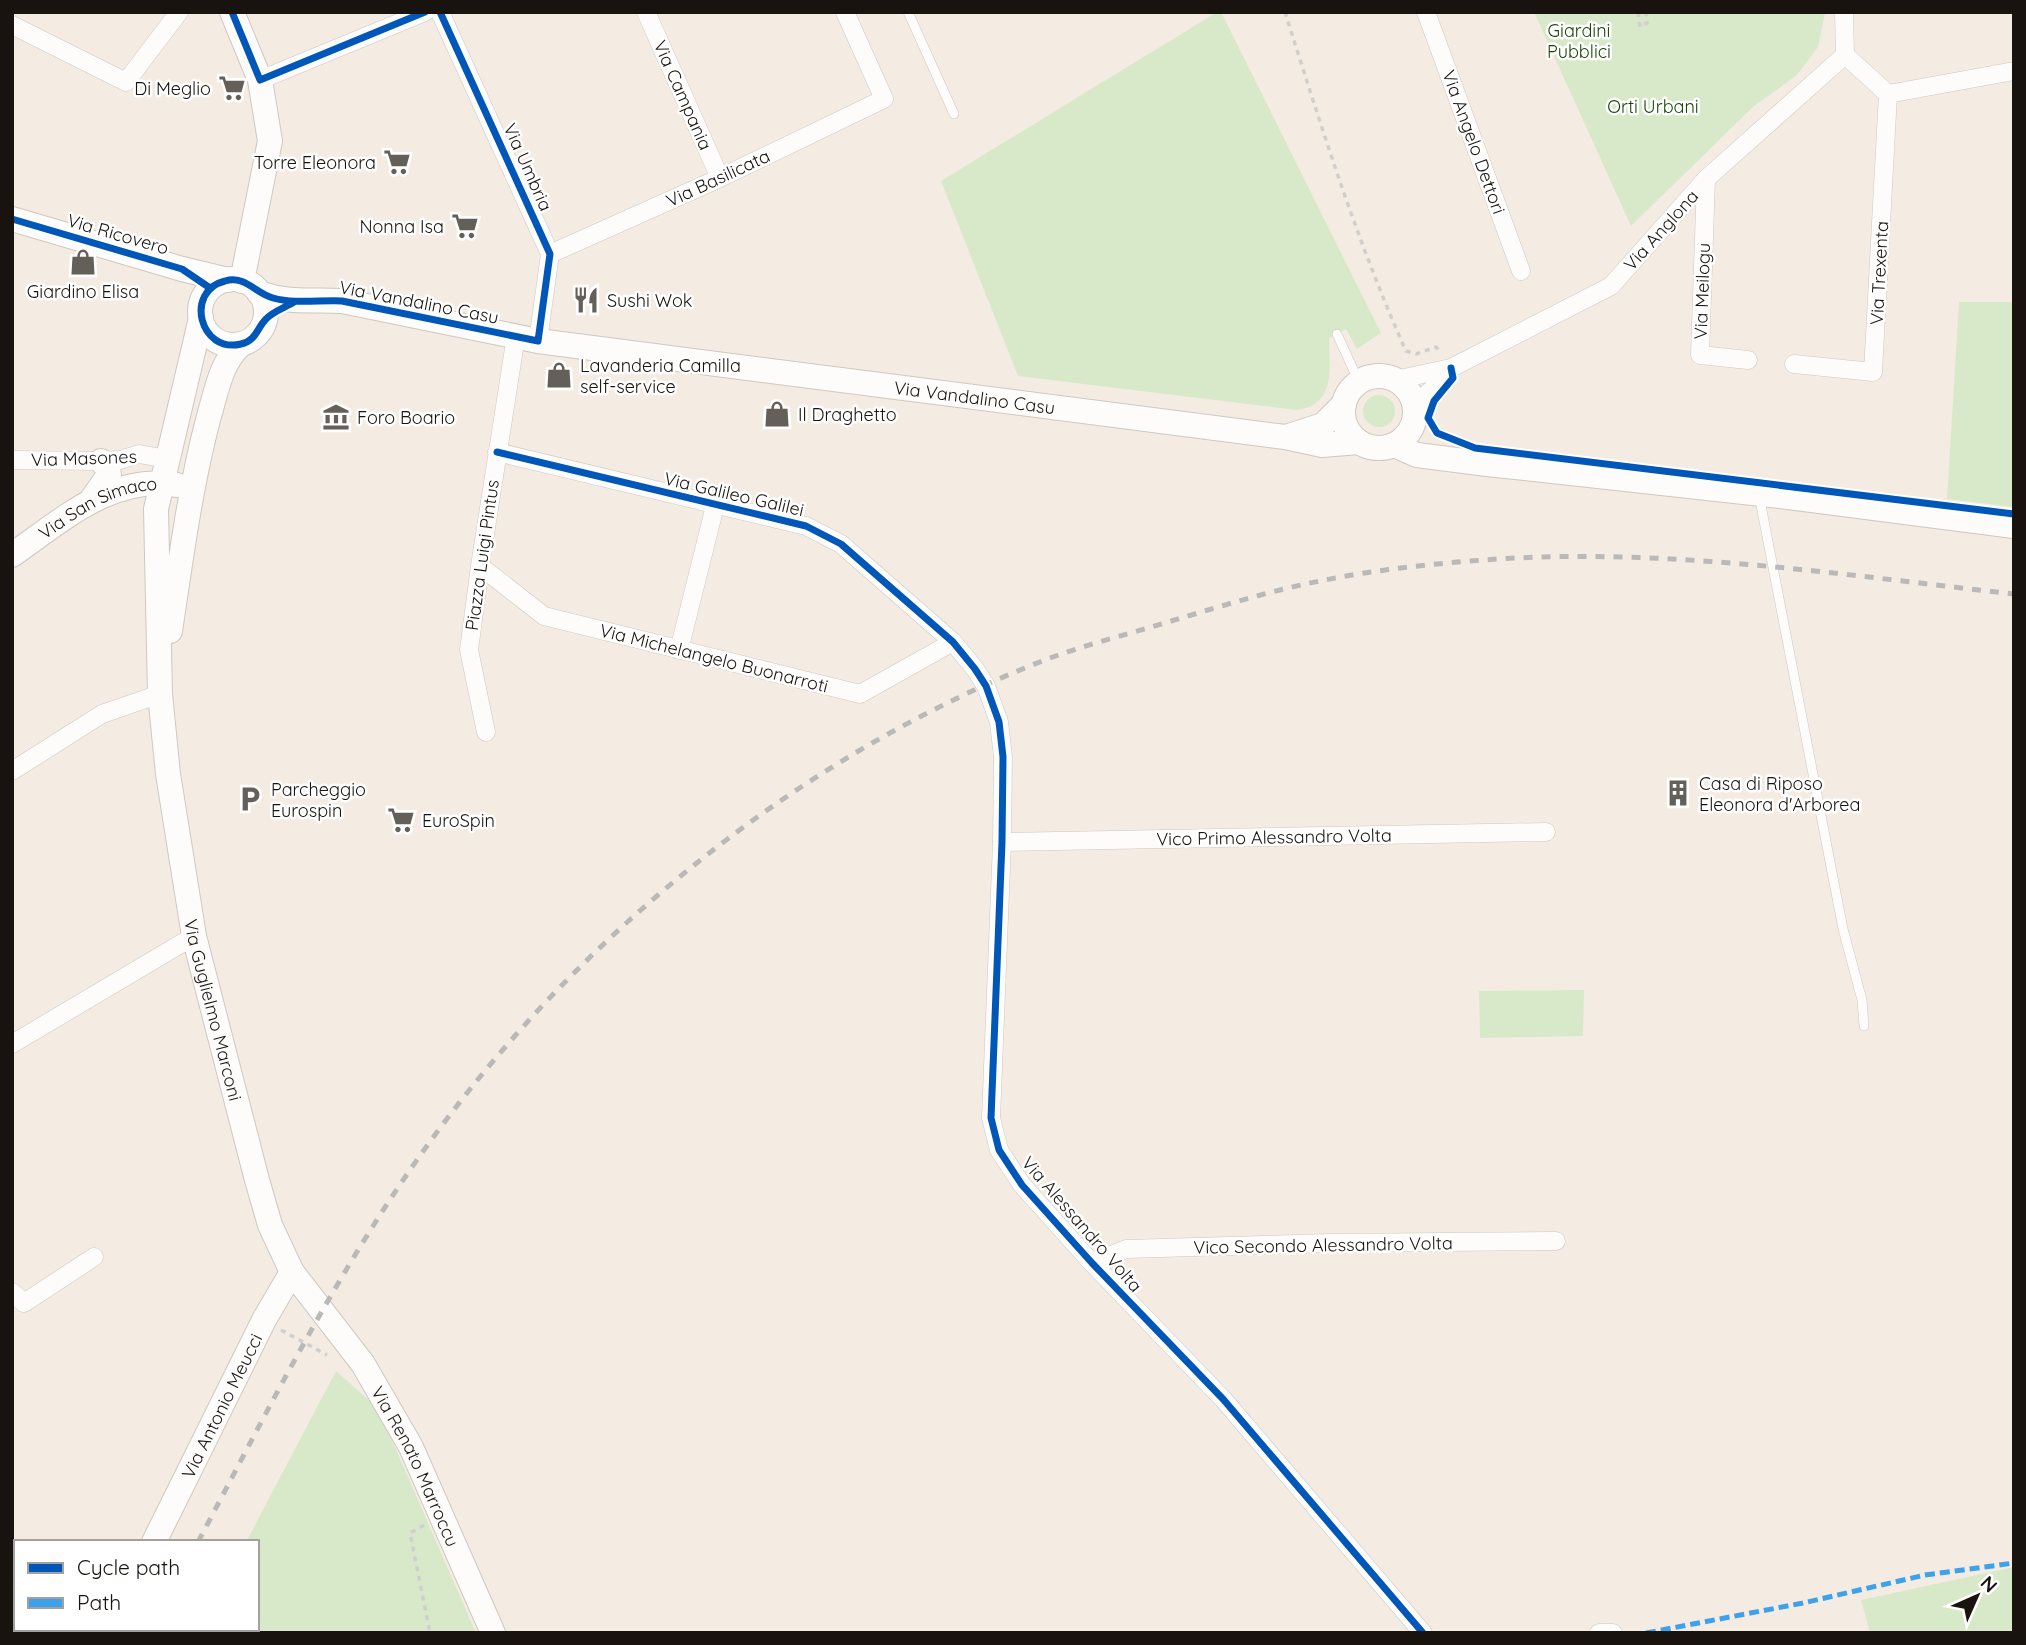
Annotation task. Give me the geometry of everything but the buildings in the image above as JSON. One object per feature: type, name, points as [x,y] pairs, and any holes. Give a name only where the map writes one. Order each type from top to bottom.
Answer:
[{"type":"main road","points":[[232,12],[260,80],[270,141],[235,286]]},
{"type":"main road","name":"Via Ricovero","points":[[12,219],[235,286]]},
{"type":"main road","points":[[235,286],[265,307],[265,319],[255,337],[232,345],[215,340],[203,326],[201,318],[202,302],[235,286]]},
{"type":"main road","name":"Via Vandalino Casu","points":[[235,286],[294,302],[342,301],[527,339],[1285,437],[1322,445],[1359,442]]},
{"type":"main road","name":"Via Vandalino Casu","points":[[265,319],[294,302]]},
{"type":"main road","name":"Via Guglielmo Marconi","points":[[201,318],[188,377],[161,466],[156,509],[160,694],[168,775],[194,936],[257,1180],[270,1224],[292,1272],[320,1308]]},
{"type":"main road","name":"Via Guglielmo Marconi","points":[[160,694],[194,477],[221,373],[230,354],[241,344]]},
{"type":"main road","points":[[1414,415],[1405,438],[1394,445],[1370,447],[1359,442],[1350,433],[1345,422],[1344,404],[1351,390],[1359,382],[1381,376],[1395,380],[1410,393],[1414,415],[1450,458]]},
{"type":"main road","name":"Via Vandalino Casu","points":[[1285,437],[1323,425],[1344,404]]},
{"type":"main road","points":[[1394,445],[1417,455],[2014,526]]},
{"type":"main road","points":[[89,502],[109,475],[108,468],[101,461]]},
{"type":"main road","name":"Via San Simaco","points":[[12,555],[89,502],[161,466],[194,477]]},
{"type":"main road","name":"Via Antonio Meucci","points":[[155,1540],[264,1320],[292,1272]]},
{"type":"main road","name":"Via Renato Marroccu","points":[[320,1308],[355,1352],[411,1447],[493,1633]]},
{"type":"street","points":[[12,25],[126,82],[179,12]]},
{"type":"street","points":[[260,80],[425,12]]},
{"type":"street","name":"Via Umbria","points":[[440,12],[550,254]]},
{"type":"street","name":"Via Campania","points":[[646,12],[720,178]]},
{"type":"street","name":"Via Basilicata","points":[[550,254],[720,178],[884,99],[845,12]]},
{"type":"street","name":"Via Angelo Dettori","points":[[1426,12],[1521,271]]},
{"type":"street","points":[[1844,12],[1844,55],[1888,94],[2014,71]]},
{"type":"street","name":"Via Anglona","points":[[1395,380],[1451,368],[1611,286],[1706,179],[1844,55]]},
{"type":"street","name":"Via Trexenta","points":[[1794,364],[1873,372],[1888,94]]},
{"type":"street","name":"Via Meilogu","points":[[1706,179],[1700,355],[1748,360]]},
{"type":"street","points":[[527,339],[550,254]]},
{"type":"street","name":"Piazza Luigi Pintus","points":[[486,732],[469,650],[497,452],[527,339]]},
{"type":"street","name":"Via Anglona","points":[[1414,415],[1451,368]]},
{"type":"street","name":"Via Galileo Galilei","points":[[497,452],[806,526],[841,544],[958,648]]},
{"type":"street","name":"Via Masones","points":[[12,460],[101,461],[120,460],[139,454],[161,466]]},
{"type":"street","points":[[679,650],[715,506]]},
{"type":"street","name":"Via Michelangelo Buonarroti","points":[[480,566],[544,616],[860,694],[958,648]]},
{"type":"street","name":"Via Alessandro Volta","points":[[958,648],[986,686],[999,722],[1003,757],[991,1118],[999,1150],[1022,1185],[1092,1263],[1223,1399],[1423,1633]]},
{"type":"street","points":[[15,763],[102,714],[160,694]]},
{"type":"street","name":"Vico Primo Alessandro Volta","points":[[1002,842],[1546,832]]},
{"type":"street","points":[[12,1044],[194,936]]},
{"type":"street","name":"Vico Secondo Alessandro Volta","points":[[1092,1263],[1126,1249],[1330,1243],[1556,1241]]},
{"type":"street","points":[[12,1292],[24,1303],[94,1257]]},
{"type":"lane","points":[[908,12],[954,114]]},
{"type":"lane","points":[[1337,334],[1359,382]]},
{"type":"lane","points":[[1758,494],[1843,929],[1861,1000],[1864,1026]]},
{"type":"path","points":[[1286,12],[1324,134],[1385,305],[1406,351],[1416,354],[1436,347],[1441,352]]},
{"type":"path","points":[[1638,12],[1640,26],[1647,23],[1646,12]]},
{"type":"path","points":[[264,1320],[332,1358],[355,1352]]},
{"type":"path","points":[[430,1522],[410,1533],[430,1633]]},
{"type":"green space","points":[[1221,12],[1381,333],[1357,349],[1346,329],[1329,338],[1328,384],[1324,393],[1309,407],[1296,410],[1018,376],[941,181]]},
{"type":"green space","name":"Orti Urbani","points":[[1534,12],[1825,13],[1818,47],[1797,75],[1753,107],[1631,226]]},
{"type":"green space","points":[[1959,302],[2014,302],[2014,507],[1947,499]]},
{"type":"green space","points":[[1379,395],[1390,400],[1395,411],[1390,422],[1379,427],[1368,422],[1363,411],[1368,400]]},
{"type":"green space","points":[[1584,990],[1583,1036],[1480,1038],[1479,991]]},
{"type":"green space","points":[[336,1371],[378,1408],[476,1633],[210,1633],[259,1631],[259,1540],[247,1540]]},
{"type":"green space","points":[[2014,1567],[2014,1633],[1870,1633],[1861,1600]]},
{"type":"railway","points":[[199,1540],[349,1264],[418,1158],[515,1035],[580,967],[649,903],[723,843],[800,788],[881,738],[964,695],[1064,653],[1263,594],[1386,570],[1498,559],[1628,557],[1757,565],[2014,594]]},
{"type":"marked path","points":[[1646,1633],[1803,1603],[1925,1575],[2014,1563]]},
{"type":"cycle path","points":[[232,12],[260,80],[425,12]]},
{"type":"cycle path","points":[[294,302],[269,316],[253,337],[241,344],[227,345],[215,340],[202,320],[204,296],[212,287],[225,281],[238,280],[267,296],[281,300],[342,301],[538,341],[550,254],[440,12]]},
{"type":"cycle path","points":[[12,219],[182,269],[210,288]]},
{"type":"cycle path","points":[[1451,368],[1453,378],[1434,401],[1428,418],[1437,433],[1475,448],[2014,514]]},
{"type":"cycle path","points":[[497,452],[806,526],[841,544],[953,642],[975,669],[986,686],[999,722],[1003,757],[991,1118],[999,1150],[1022,1185],[1092,1263],[1223,1399],[1423,1633]]},
{"type":"place","name":"Di Meglio","points":[[232,88]]},
{"type":"place","name":"Torre Eleonora","points":[[397,162]]},
{"type":"place","name":"Nonna Isa","points":[[465,226]]},
{"type":"place","name":"Giardino Elisa","points":[[83,262]]},
{"type":"place","name":"Sushi Wok","points":[[586,300]]},
{"type":"place","name":"Lavanderia Camilla self-service","points":[[559,375]]},
{"type":"place","name":"Il Draghetto","points":[[777,414]]},
{"type":"place","name":"Foro Boario","points":[[336,417]]},
{"type":"place","name":"Casa di Riposo Eleonora d'Arborea","points":[[1678,793]]},
{"type":"place","name":"Parcheggio Eurospin","points":[[250,799]]},
{"type":"place","name":"EuroSpin","points":[[401,820]]},
{"type":"park label","name":"Giardini Pubblici","points":[[1579,40]]}]
